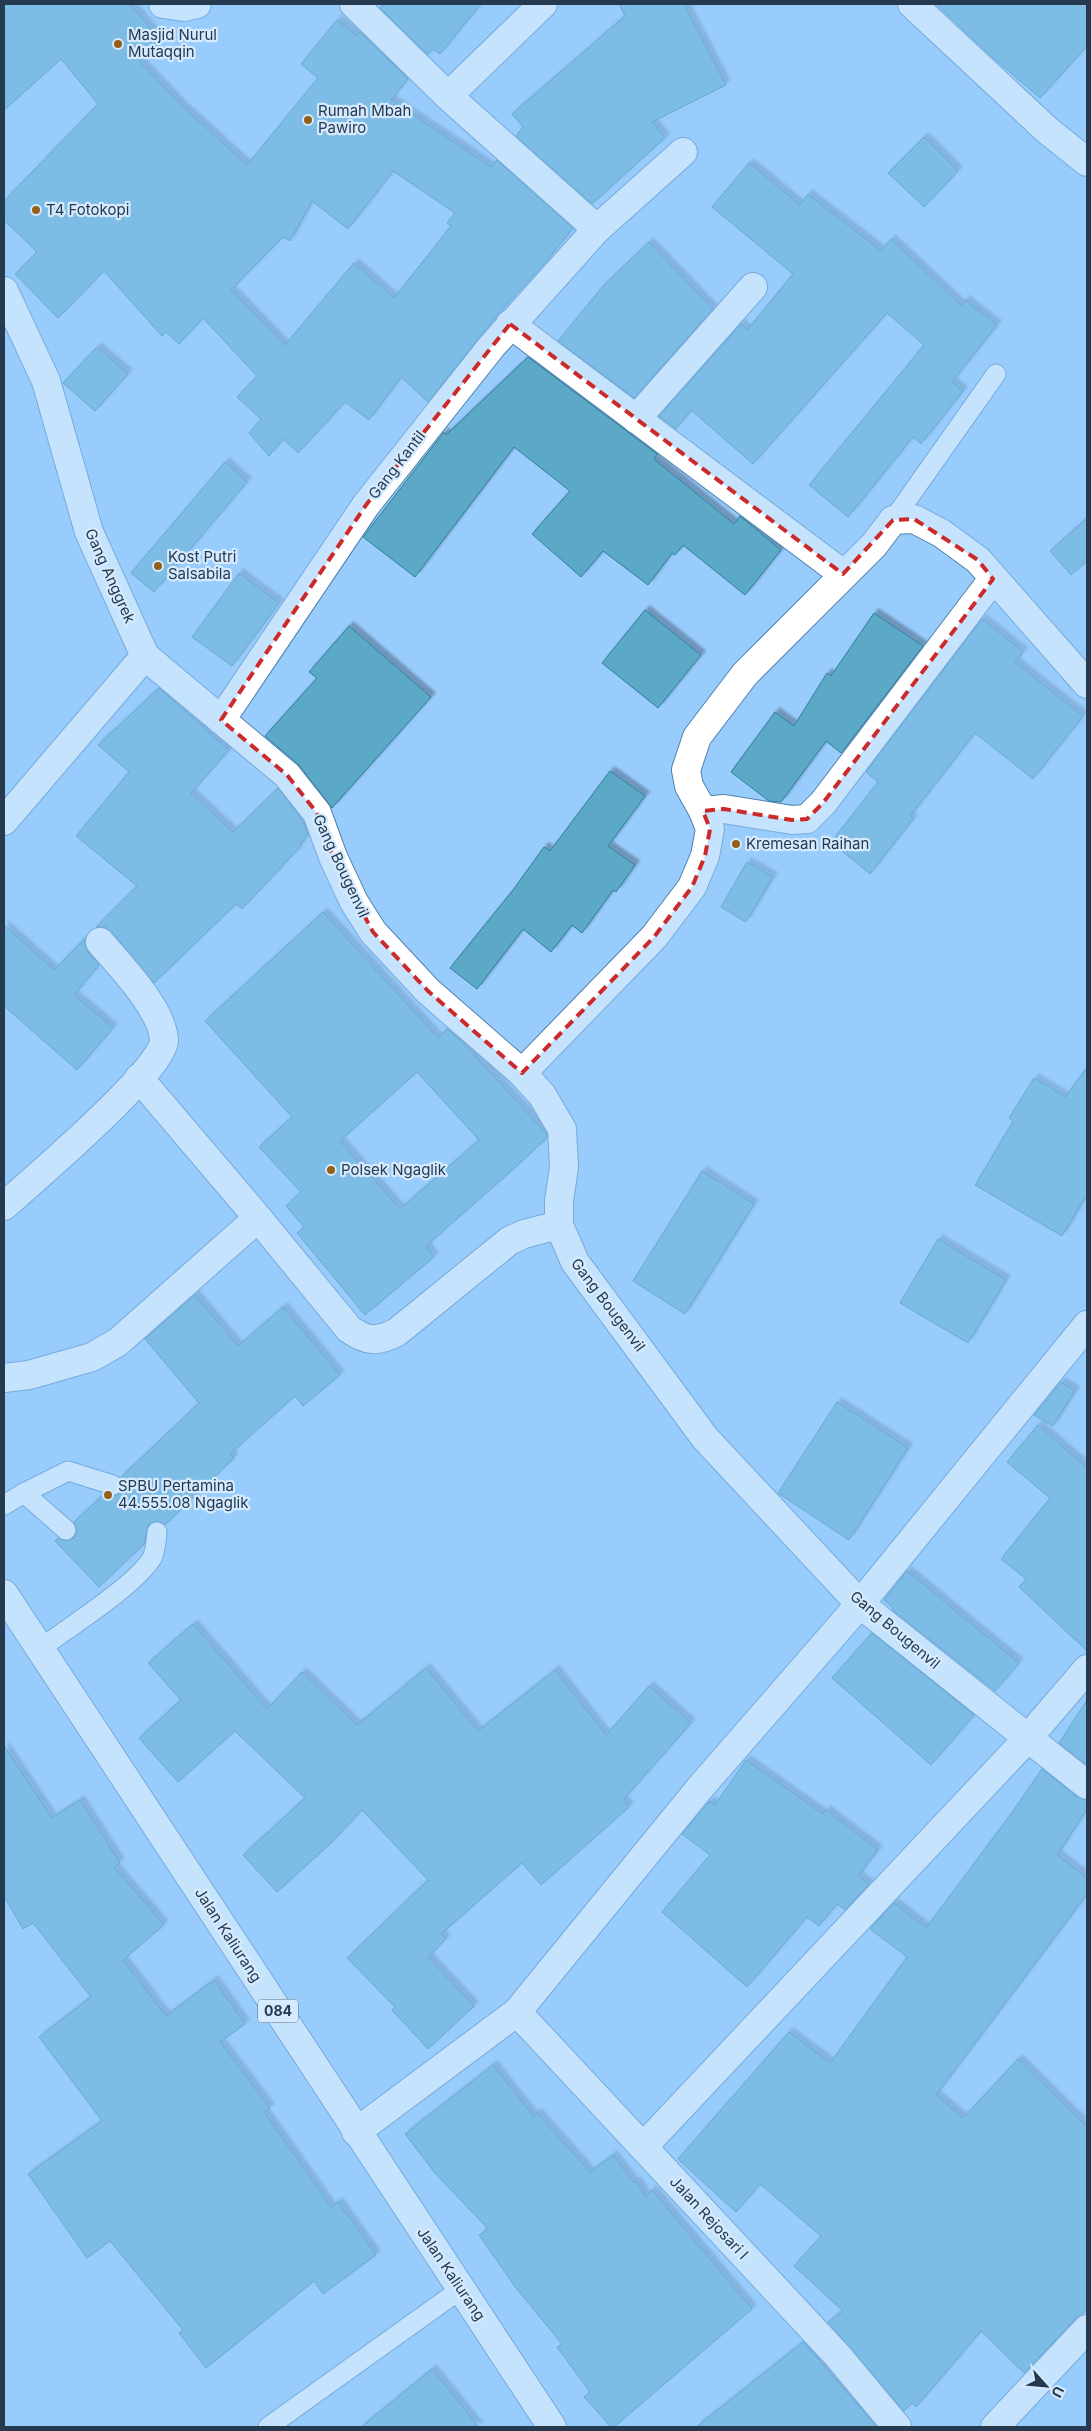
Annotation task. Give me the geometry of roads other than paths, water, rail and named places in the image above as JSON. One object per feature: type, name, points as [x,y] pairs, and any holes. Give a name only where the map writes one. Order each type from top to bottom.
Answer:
[{"type":"street","points":[[163,4],[184,7],[197,4]]},
{"type":"street","points":[[354,4],[448,96],[597,229]]},
{"type":"street","points":[[448,96],[543,4]]},
{"type":"street","points":[[912,4],[1047,130],[1087,162]]},
{"type":"street","name":"Gang Kantil","points":[[221,720],[366,505],[510,324],[597,229],[683,152]]},
{"type":"street","points":[[636,418],[753,287]]},
{"type":"street","name":"Gang Anggrek","points":[[4,291],[46,382],[89,532],[145,656]]},
{"type":"street","points":[[510,324],[843,574]]},
{"type":"street","points":[[522,1073],[654,937],[692,887],[706,856],[710,829],[704,811],[689,786],[686,770],[698,737],[745,674],[874,545],[893,520],[914,519],[941,533],[978,560],[1087,684]]},
{"type":"street","points":[[704,811],[724,809],[792,820],[808,819],[823,804],[993,579]]},
{"type":"street","points":[[4,821],[145,656]]},
{"type":"street","name":"Gang Bougenvil","points":[[145,656],[287,775],[317,813],[332,857],[354,902],[373,932],[428,992],[522,1073],[542,1095],[562,1128],[564,1166],[559,1201],[559,1225],[575,1262],[705,1438],[860,1604],[1087,1785]]},
{"type":"street","points":[[4,1206],[81,1137],[139,1078],[159,1056],[165,1042],[163,1030],[148,1002],[100,942]]},
{"type":"street","points":[[139,1078],[258,1218],[349,1330],[359,1337],[376,1341],[397,1332],[421,1315],[509,1241],[524,1234],[559,1225]]},
{"type":"street","points":[[4,1378],[29,1375],[92,1357],[118,1342],[258,1218]]},
{"type":"street","points":[[356,2132],[517,2012],[699,1789],[860,1604],[1087,1324]]},
{"type":"street","name":"Jalan Kaliurang","points":[[4,1594],[356,2132],[552,2427]]},
{"type":"street","points":[[643,2147],[1027,1739],[1087,1669]]},
{"type":"street","name":"Jalan Rejosari I","points":[[517,2012],[836,2355],[897,2427]]},
{"type":"street","points":[[995,2427],[1087,2329]]},
{"type":"lane","points":[[893,520],[996,374]]},
{"type":"lane","points":[[4,1505],[68,1471],[113,1485]]},
{"type":"lane","points":[[24,1493],[66,1530]]},
{"type":"lane","points":[[41,1648],[114,1584],[151,1560],[155,1552],[157,1532]]},
{"type":"lane","points":[[268,2427],[461,2288]]},
{"type":"place","name":"Masjid Nurul Mutaqqin","points":[[118,44]]},
{"type":"place","name":"Rumah Mbah Pawiro","points":[[308,120]]},
{"type":"place","name":"T4 Fotokopi","points":[[36,210]]},
{"type":"place","name":"Kost Putri Salsabila","points":[[158,566]]},
{"type":"place","name":"Kremesan Raihan","points":[[736,844]]},
{"type":"place","name":"Polsek Ngaglik","points":[[331,1170]]},
{"type":"place","name":"SPBU Pertamina 44.555.08 Ngaglik","points":[[108,1495]]}]
